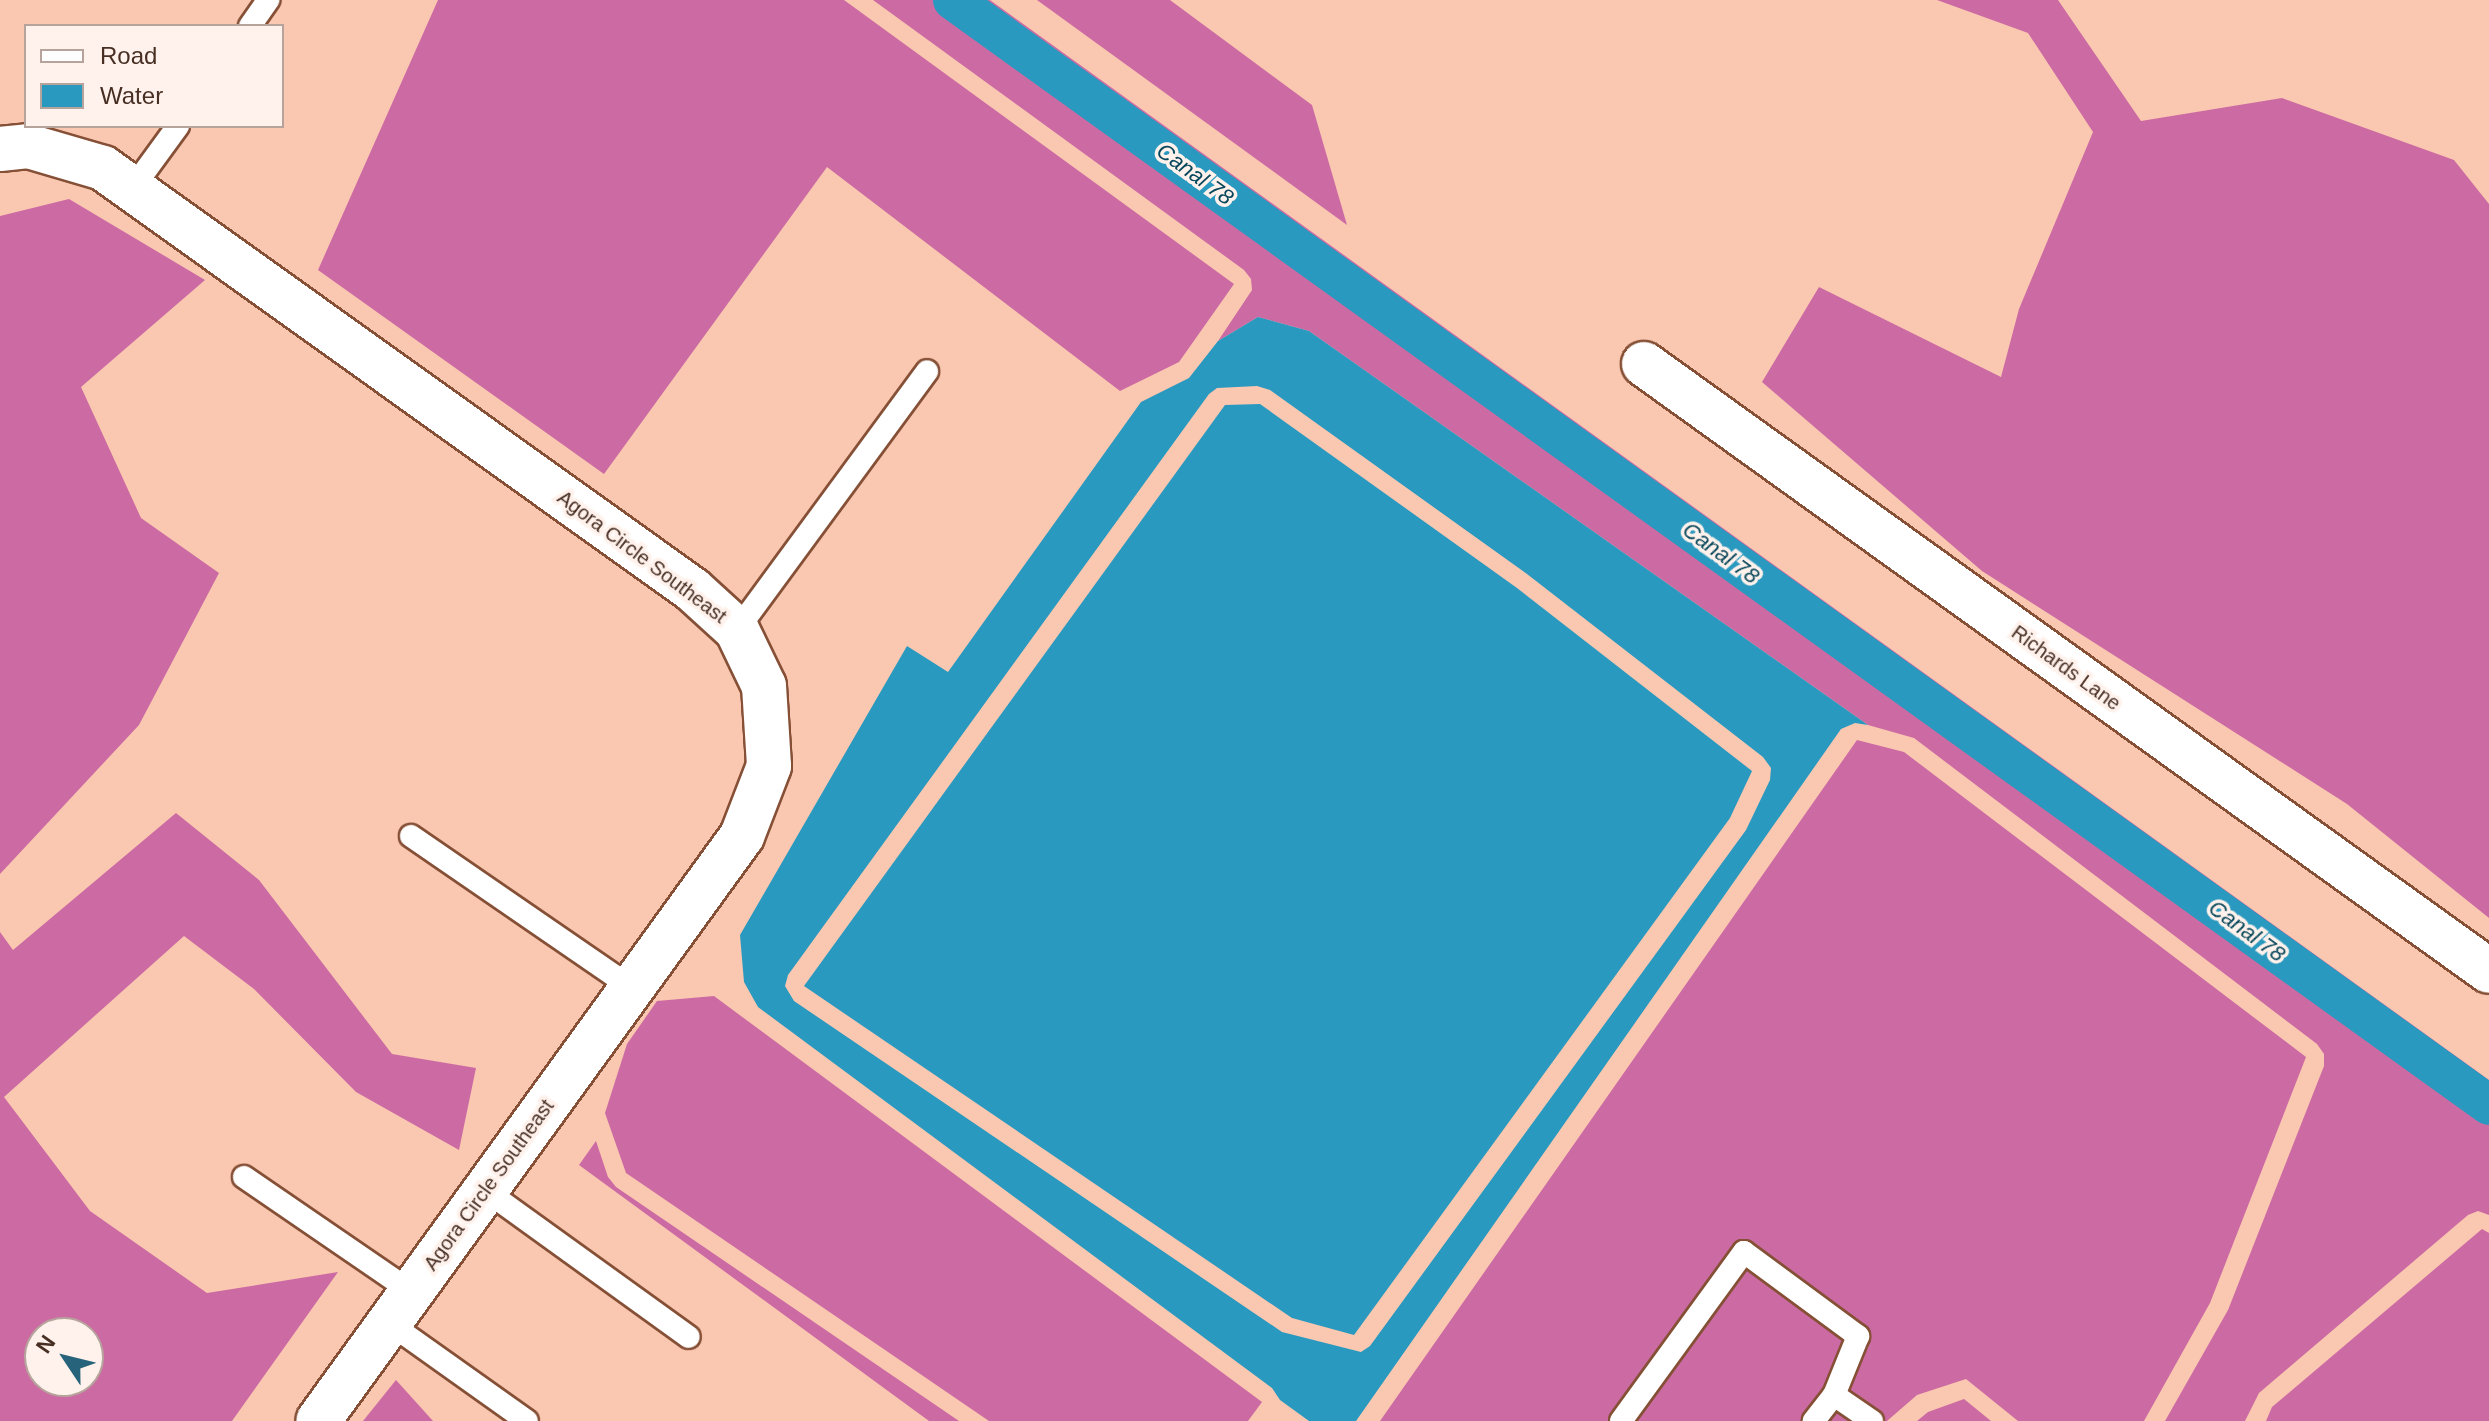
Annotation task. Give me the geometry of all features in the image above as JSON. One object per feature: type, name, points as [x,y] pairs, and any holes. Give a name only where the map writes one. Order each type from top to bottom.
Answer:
[{"type":"street","name":"Agora Circle Southeast","points":[[0,149],[28,146],[103,168],[693,590],[737,630],[764,686],[769,766],[742,836],[318,1421]]},
{"type":"street","name":"Richards Lane","points":[[1644,364],[2489,971]]},
{"type":"lane","points":[[251,24],[268,0]]},
{"type":"lane","points":[[132,189],[177,128]]},
{"type":"lane","points":[[737,630],[927,371]]},
{"type":"lane","points":[[411,836],[632,988]]},
{"type":"lane","points":[[244,1177],[400,1307],[527,1421]]},
{"type":"lane","points":[[485,1190],[689,1337]]},
{"type":"lane","points":[[1621,1421],[1744,1252],[1858,1336],[1834,1395],[1814,1421]]},
{"type":"lane","points":[[1834,1395],[1872,1421]]},
{"type":"shaded area","points":[[438,0],[844,0],[1234,284],[1179,362],[1120,391],[827,167],[604,474],[318,270]]},
{"type":"shaded area","points":[[873,0],[990,0],[2489,1080],[2489,1215],[2478,1211],[2468,1215],[2259,1393],[2245,1421],[2165,1421],[2228,1310],[2324,1066],[2324,1054],[2317,1044],[1914,738],[1868,725],[1309,331],[1258,317],[1218,341],[1252,290],[1251,279],[1244,270]]},
{"type":"shaded area","points":[[1037,0],[1170,0],[1312,105],[1347,225]]},
{"type":"shaded area","points":[[1937,0],[2058,0],[2141,121],[2282,98],[2454,160],[2489,204],[2489,918],[2347,804],[1982,571],[1762,382],[1819,287],[2001,377],[2019,309],[2093,132],[2028,33]]},
{"type":"shaded area","points":[[69,199],[205,280],[81,387],[141,518],[219,573],[139,725],[0,874],[0,216]]},
{"type":"shaded area","points":[[1857,740],[1904,752],[2306,1057],[2210,1303],[2144,1421],[2018,1421],[1966,1379],[1917,1395],[1887,1421],[1380,1421]]},
{"type":"shaded area","points":[[176,813],[259,880],[392,1054],[476,1068],[459,1150],[356,1092],[254,989],[184,936],[4,1097],[90,1211],[207,1293],[338,1272],[232,1421],[0,1421],[0,932],[13,950]]},
{"type":"shaded area","points":[[714,996],[1262,1402],[1248,1421],[989,1421],[626,1173],[605,1113],[627,1044],[657,1001]]},
{"type":"shaded area","points":[[596,1141],[608,1177],[616,1187],[959,1421],[929,1421],[579,1165]]},
{"type":"shaded area","points":[[2482,1229],[2489,1233],[2489,1421],[2266,1421],[2272,1407]]},
{"type":"shaded area","points":[[396,1380],[433,1421],[363,1421]]},
{"type":"shaded area","points":[[1964,1399],[1991,1421],[1917,1421],[1928,1412]]},
{"type":"water","points":[[1258,317],[1309,331],[1868,725],[1855,723],[1841,729],[1356,1421],[1309,1421],[1280,1400],[1272,1388],[758,1007],[744,982],[740,935],[907,646],[948,672],[1141,402],[1189,378],[1218,341]],"holes":[[[1257,386],[1270,390],[1527,574],[1763,757],[1771,768],[1770,780],[1746,830],[1370,1346],[1361,1352],[1282,1332],[794,1001],[785,986],[788,975],[1209,394],[1217,388]]]},
{"type":"water","points":[[1260,404],[1517,588],[1752,771],[1730,818],[1354,1335],[1292,1318],[804,986],[1225,405]]},
{"type":"waterway","name":"Canal 78","points":[[953,0],[2489,1105]]}]
